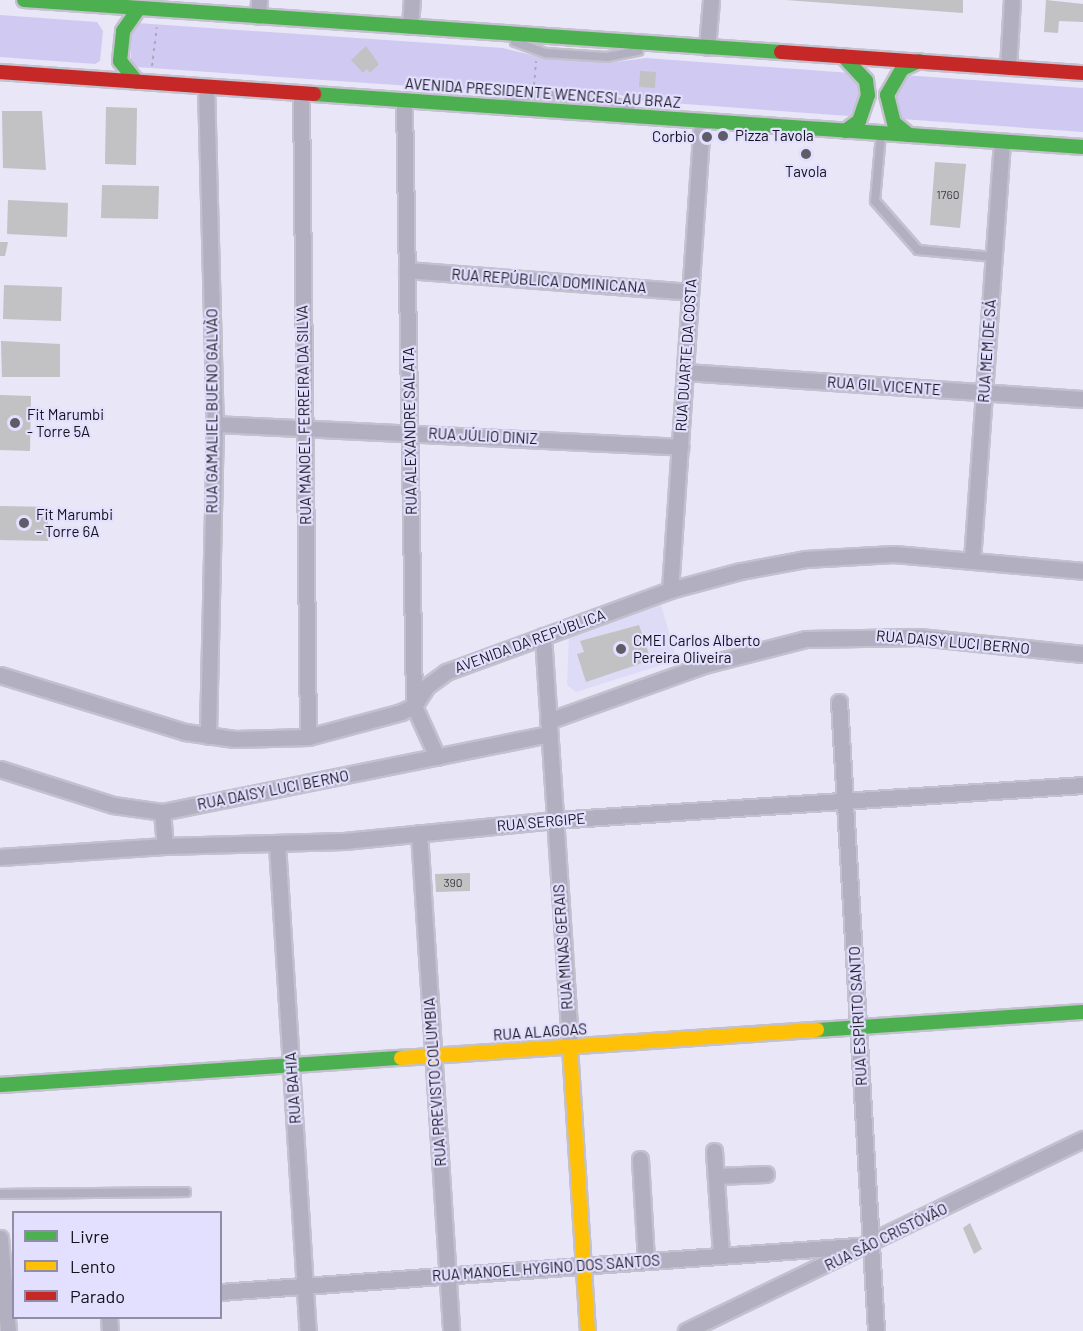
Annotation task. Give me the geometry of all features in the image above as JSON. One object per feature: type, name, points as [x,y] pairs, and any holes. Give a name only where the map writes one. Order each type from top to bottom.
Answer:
[{"type":"main road","points":[[24,0],[102,3],[140,8],[1083,73]]},
{"type":"main road","points":[[98,79],[105,70],[111,43],[108,17],[102,3]]},
{"type":"main road","points":[[140,8],[123,31],[120,61],[144,82]]},
{"type":"main road","points":[[843,56],[866,81],[868,95],[862,115],[845,131]]},
{"type":"main road","points":[[909,135],[894,123],[887,95],[892,81],[902,69],[919,62]]},
{"type":"main road","name":"AVENIDA PRESIDENTE WENCESLAU BRAZ","points":[[0,72],[1083,147]]},
{"type":"main road","name":"RUA ALAGOAS","points":[[0,1085],[1083,1012]]},
{"type":"main road","name":"RUA MINAS GERAIS","points":[[570,1047],[588,1331]]},
{"type":"street","points":[[258,16],[259,0]]},
{"type":"street","points":[[410,27],[412,0]]},
{"type":"street","points":[[707,47],[711,0]]},
{"type":"street","points":[[1008,68],[1012,0]]},
{"type":"street","name":"RUA GAMALIEL BUENO GALVÃO","points":[[206,87],[215,424],[208,736]]},
{"type":"street","name":"RUA MANOEL FERREIRA DA SILVA","points":[[301,93],[308,737]]},
{"type":"street","name":"RUA ALEXANDRE SALATA","points":[[404,100],[414,706],[437,757]]},
{"type":"street","name":"RUA DUARTE DA COSTA","points":[[670,590],[702,121]]},
{"type":"street","name":"RUA MEM DE SÁ","points":[[972,560],[1002,142]]},
{"type":"street","name":"RUA REPÚBLICA DOMINICANA","points":[[407,270],[690,292]]},
{"type":"street","name":"RUA GIL VICENTE","points":[[685,372],[1083,399]]},
{"type":"street","name":"RUA JÚLIO DINIZ","points":[[215,424],[680,447]]},
{"type":"street","name":"AVENIDA DA REPÚBLICA","points":[[414,706],[435,678],[543,636],[670,590],[805,559],[894,554],[1083,571]]},
{"type":"street","name":"RUA MINAS GERAIS","points":[[543,636],[570,1047]]},
{"type":"street","name":"RUA DAISY LUCI BERNO","points":[[0,769],[113,805],[162,812],[437,757],[549,728],[705,665],[806,639],[919,637],[1083,654]]},
{"type":"street","points":[[0,675],[121,715],[208,736],[261,740],[308,737],[375,722],[414,706]]},
{"type":"street","name":"RUA ESPÍRITO SANTO","points":[[839,702],[876,1331]]},
{"type":"street","name":"RUA SERGIPE","points":[[0,856],[165,846],[277,844],[555,820],[1083,785]]},
{"type":"street","points":[[162,812],[165,846]]},
{"type":"street","name":"RUA PREVISTO COLUMBIA","points":[[419,833],[451,1331]]},
{"type":"street","name":"RUA BAHIA","points":[[277,844],[308,1331]]},
{"type":"street","name":"RUA SÃO CRISTÓVÃO","points":[[686,1331],[871,1245],[1083,1139]]},
{"type":"street","points":[[714,1151],[721,1255]]},
{"type":"street","points":[[640,1159],[646,1261]]},
{"type":"street","points":[[716,1176],[766,1174]]},
{"type":"street","points":[[0,1238],[8,1331]]},
{"type":"street","name":"RUA MANOEL HYGINO DOS SANTOS","points":[[222,1292],[871,1245]]},
{"type":"lane","points":[[490,32],[537,50],[607,57],[669,44]]},
{"type":"lane","points":[[466,104],[534,95],[601,98],[663,118]]},
{"type":"lane","points":[[881,133],[875,201],[918,250],[994,257]]},
{"type":"lane","points":[[0,1194],[186,1192]]},
{"type":"path","points":[[144,82],[159,9]]},
{"type":"path","points":[[534,95],[537,50]]},
{"type":"shaded area","points":[[0,15],[97,22],[103,31],[100,61],[95,64],[0,57]]},
{"type":"shaded area","points":[[137,23],[503,48],[543,58],[608,63],[646,58],[851,73],[861,87],[856,111],[849,116],[644,101],[604,91],[541,87],[499,92],[136,67],[131,65],[130,31]]},
{"type":"shaded area","points":[[904,75],[1083,88],[1083,132],[901,119],[893,90]]},
{"type":"shaded area","name":"CMEI Carlos Alberto Pereira Oliveira","points":[[661,605],[677,660],[576,692],[567,685],[569,633]]},
{"type":"building","points":[[786,0],[963,0],[963,13]]},
{"type":"building","points":[[1046,0],[1083,4],[1083,22],[1059,21],[1058,33],[1044,32]]},
{"type":"building","points":[[366,46],[379,64],[370,73],[367,69],[363,73],[351,60]]},
{"type":"building","points":[[640,71],[656,72],[655,88],[639,87]]},
{"type":"building","points":[[106,107],[137,108],[136,165],[105,164]]},
{"type":"building","points":[[2,111],[42,111],[46,170],[3,168]]},
{"type":"building","points":[[935,162],[966,164],[960,228],[930,225]]},
{"type":"building","points":[[102,185],[159,186],[158,219],[101,218]]},
{"type":"building","points":[[8,200],[68,203],[67,237],[7,234]]},
{"type":"building","points":[[0,242],[8,242],[5,256],[0,256]]},
{"type":"building","points":[[4,285],[62,287],[61,321],[3,319]]},
{"type":"building","points":[[1,341],[60,344],[60,377],[2,377]]},
{"type":"building","name":"Fit Marumbi - Torre 5A","points":[[0,395],[31,396],[30,451],[0,450]]},
{"type":"building","name":"Fit Marumbi - Torre 6A","points":[[0,506],[48,507],[48,541],[0,540]]},
{"type":"building","points":[[639,625],[651,660],[586,682],[577,654],[584,652],[580,641]]},
{"type":"building","points":[[470,873],[470,891],[436,892],[435,874]]},
{"type":"building","points":[[970,1223],[982,1249],[974,1254],[963,1228]]},
{"type":"traffic: fast","points":[[24,0],[781,52]]},
{"type":"traffic: fast","points":[[137,82],[120,61],[123,31],[139,8]]},
{"type":"traffic: fast","points":[[843,56],[866,81],[868,95],[859,121],[845,131]]},
{"type":"traffic: fast","points":[[909,135],[894,123],[887,95],[902,69],[919,61]]},
{"type":"traffic: fast","points":[[314,94],[1083,147]]},
{"type":"traffic: fast","points":[[817,1030],[1083,1012]]},
{"type":"traffic: fast","points":[[0,1085],[401,1058]]},
{"type":"traffic: slow","points":[[401,1058],[817,1030]]},
{"type":"traffic: slow","points":[[570,1047],[588,1331]]},
{"type":"traffic: jam","points":[[781,52],[1083,73]]},
{"type":"traffic: jam","points":[[0,72],[314,94]]},
{"type":"place","name":"Pizza Tavola","points":[[723,136]]},
{"type":"place","name":"Corbio","points":[[707,137]]},
{"type":"place","name":"Tavola","points":[[806,154]]},
{"type":"place","name":"Fit Marumbi - Torre 5A","points":[[15,423]]},
{"type":"place","name":"Fit Marumbi - Torre 6A","points":[[24,523]]},
{"type":"place","name":"CMEI Carlos Alberto Pereira Oliveira","points":[[621,649]]}]
